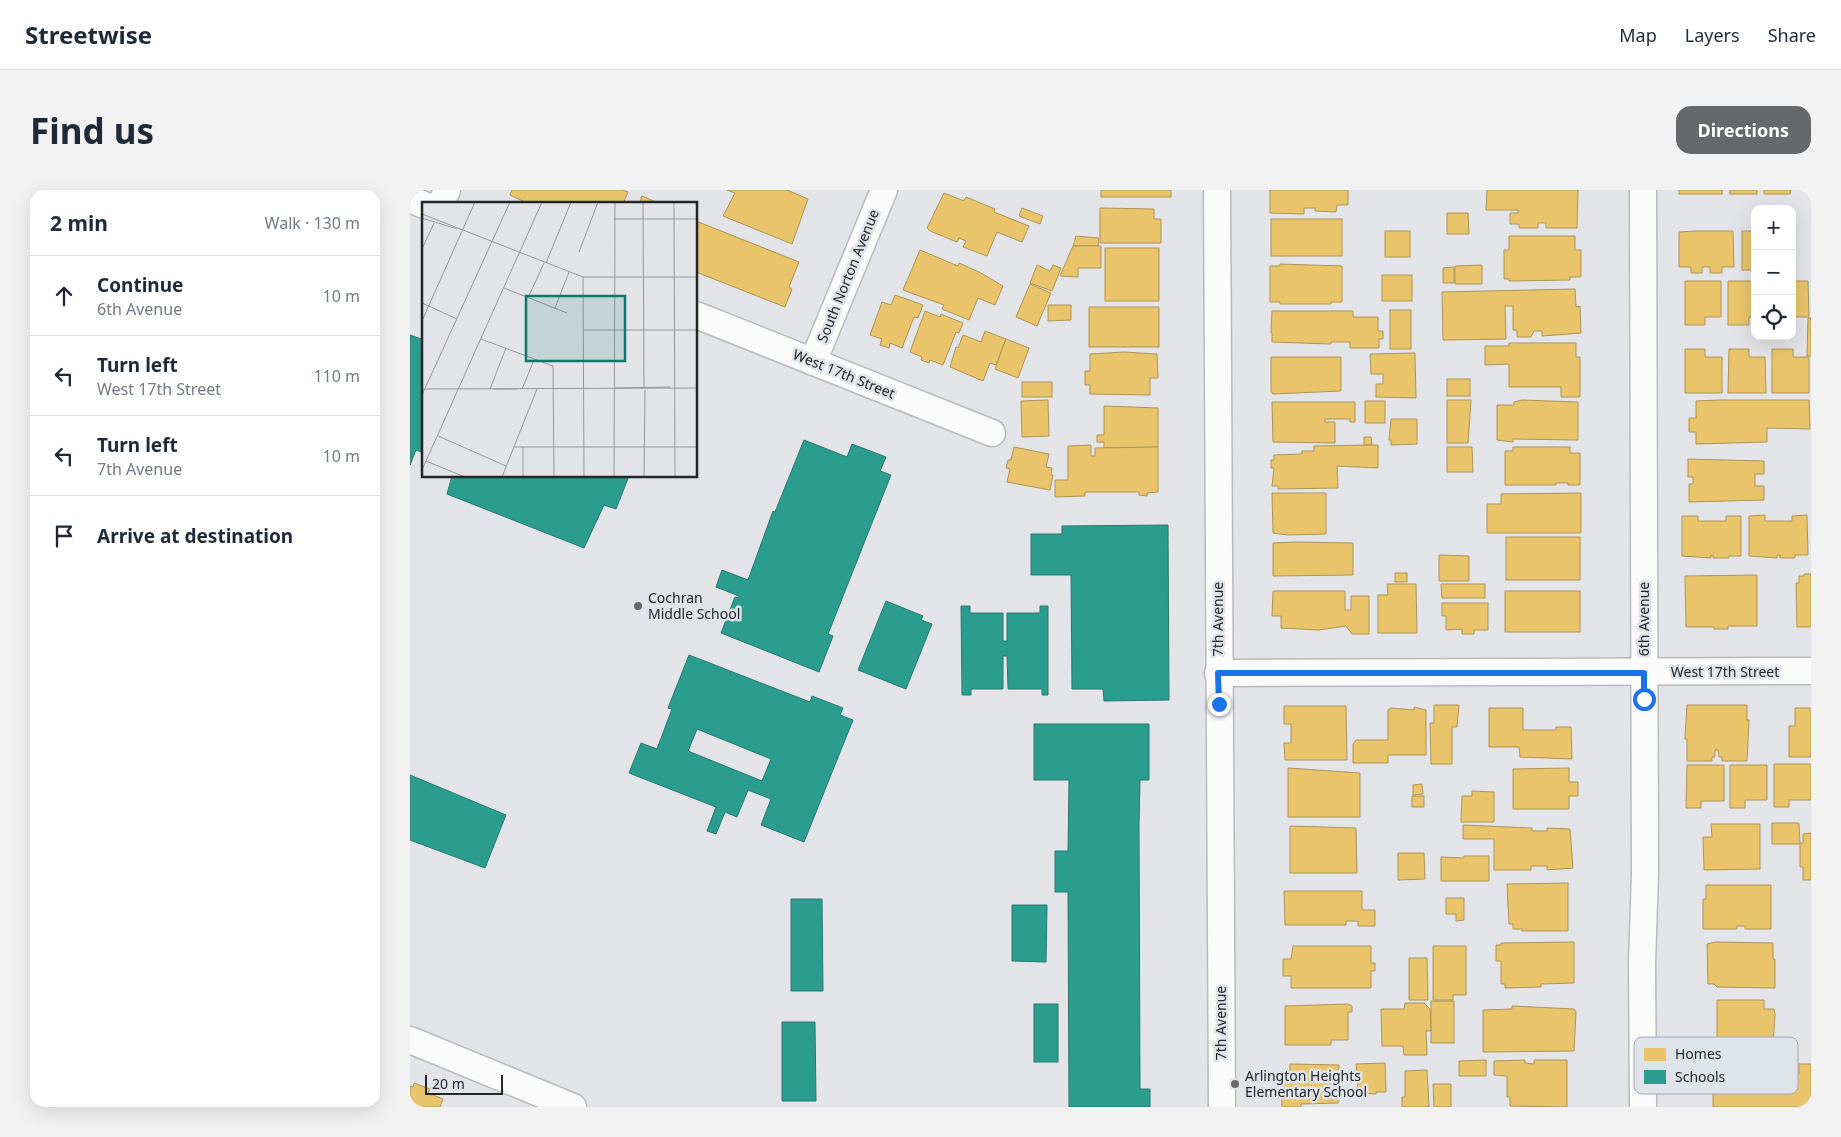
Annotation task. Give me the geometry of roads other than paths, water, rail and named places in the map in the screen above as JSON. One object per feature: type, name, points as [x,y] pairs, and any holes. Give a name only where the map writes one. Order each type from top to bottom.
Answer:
[{"type":"street","points":[[442,202],[447,190]]},
{"type":"street","name":"South Norton Avenue","points":[[813,362],[884,190]]},
{"type":"street","name":"7th Avenue","points":[[1217,190],[1218,673],[1222,1107]]},
{"type":"street","name":"6th Avenue","points":[[1643,190],[1643,1037]]},
{"type":"street","points":[[410,199],[422,204]]},
{"type":"street","name":"West 17th Street","points":[[698,316],[992,433]]},
{"type":"street","name":"West 17th Street","points":[[1218,673],[1811,672]]},
{"type":"street","points":[[410,1040],[522,1098],[573,1107]]},
{"type":"street","name":"6th Avenue","points":[[1643,1094],[1643,1107]]},
{"type":"place","name":"Cochran Middle School","points":[[638,606]]},
{"type":"place","name":"Arlington Heights Elementary School","points":[[1235,1084]]}]
